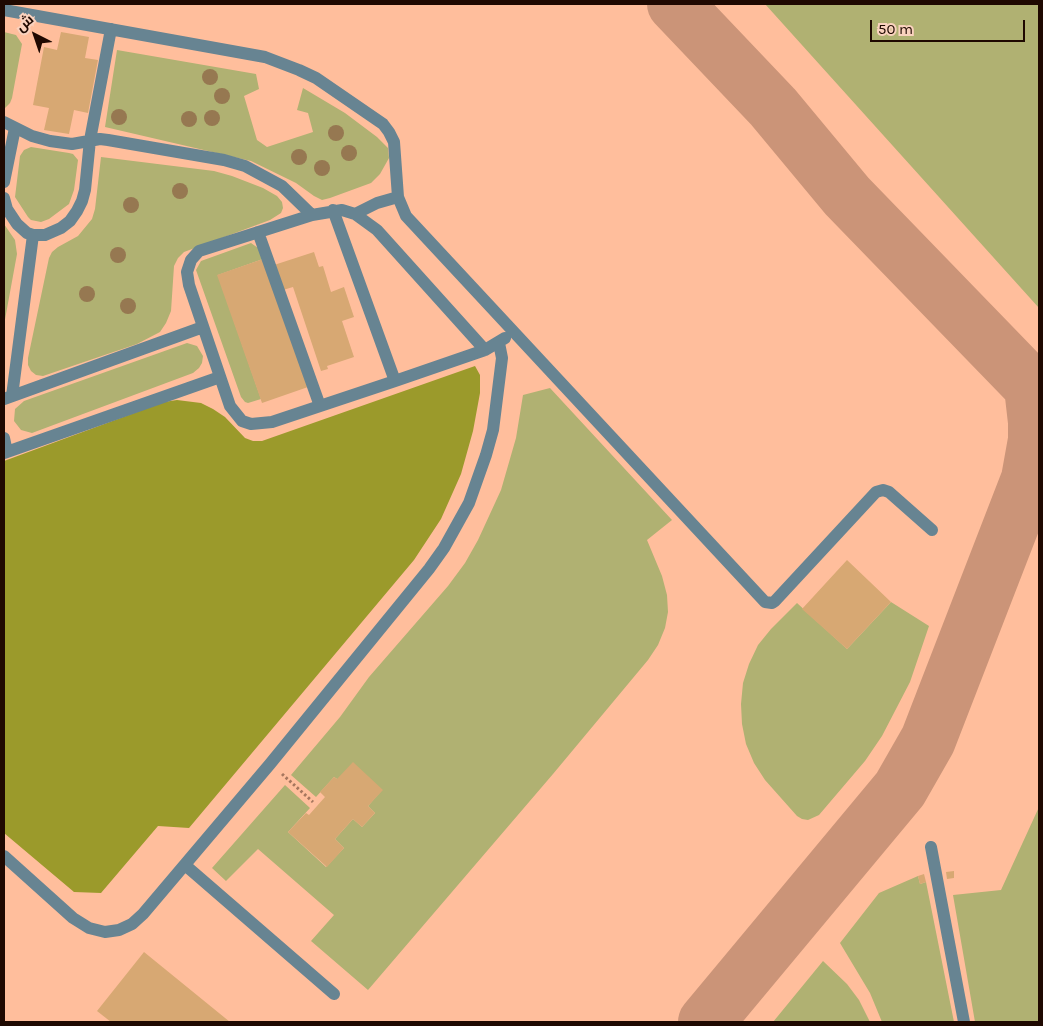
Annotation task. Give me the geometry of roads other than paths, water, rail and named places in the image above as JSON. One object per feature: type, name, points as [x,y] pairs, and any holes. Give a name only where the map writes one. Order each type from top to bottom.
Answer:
[{"type":"lane","points":[[4,10],[265,57],[291,66],[316,78],[383,124],[389,132],[395,147],[398,197],[406,216],[413,225],[765,602],[772,603],[876,492],[883,490],[890,492],[932,530]]},
{"type":"lane","points":[[4,198],[7,209],[17,224],[27,233],[33,235],[45,235],[61,228],[77,211],[85,190],[90,140],[111,29]]},
{"type":"lane","points":[[4,182],[10,125],[32,136],[50,141],[72,144],[90,140],[108,140],[224,160],[244,166],[282,186],[312,214]]},
{"type":"lane","points":[[355,214],[377,203],[398,197]]},
{"type":"lane","points":[[333,210],[395,381]]},
{"type":"lane","points":[[485,350],[377,230],[355,214],[342,210],[312,214],[199,251],[190,260],[187,272],[189,285],[230,406],[242,421],[251,424],[272,422],[485,350],[512,332]]},
{"type":"lane","points":[[258,232],[320,406]]},
{"type":"lane","points":[[33,235],[8,398],[203,327]]},
{"type":"lane","points":[[4,856],[74,918],[89,928],[105,932],[119,930],[132,924],[185,865],[270,764],[429,569],[457,526],[478,479],[493,430],[502,358],[498,343]]},
{"type":"lane","points":[[4,438],[5,453],[220,377]]},
{"type":"lane","points":[[931,847],[964,1022]]},
{"type":"lane","points":[[185,865],[334,994]]}]
